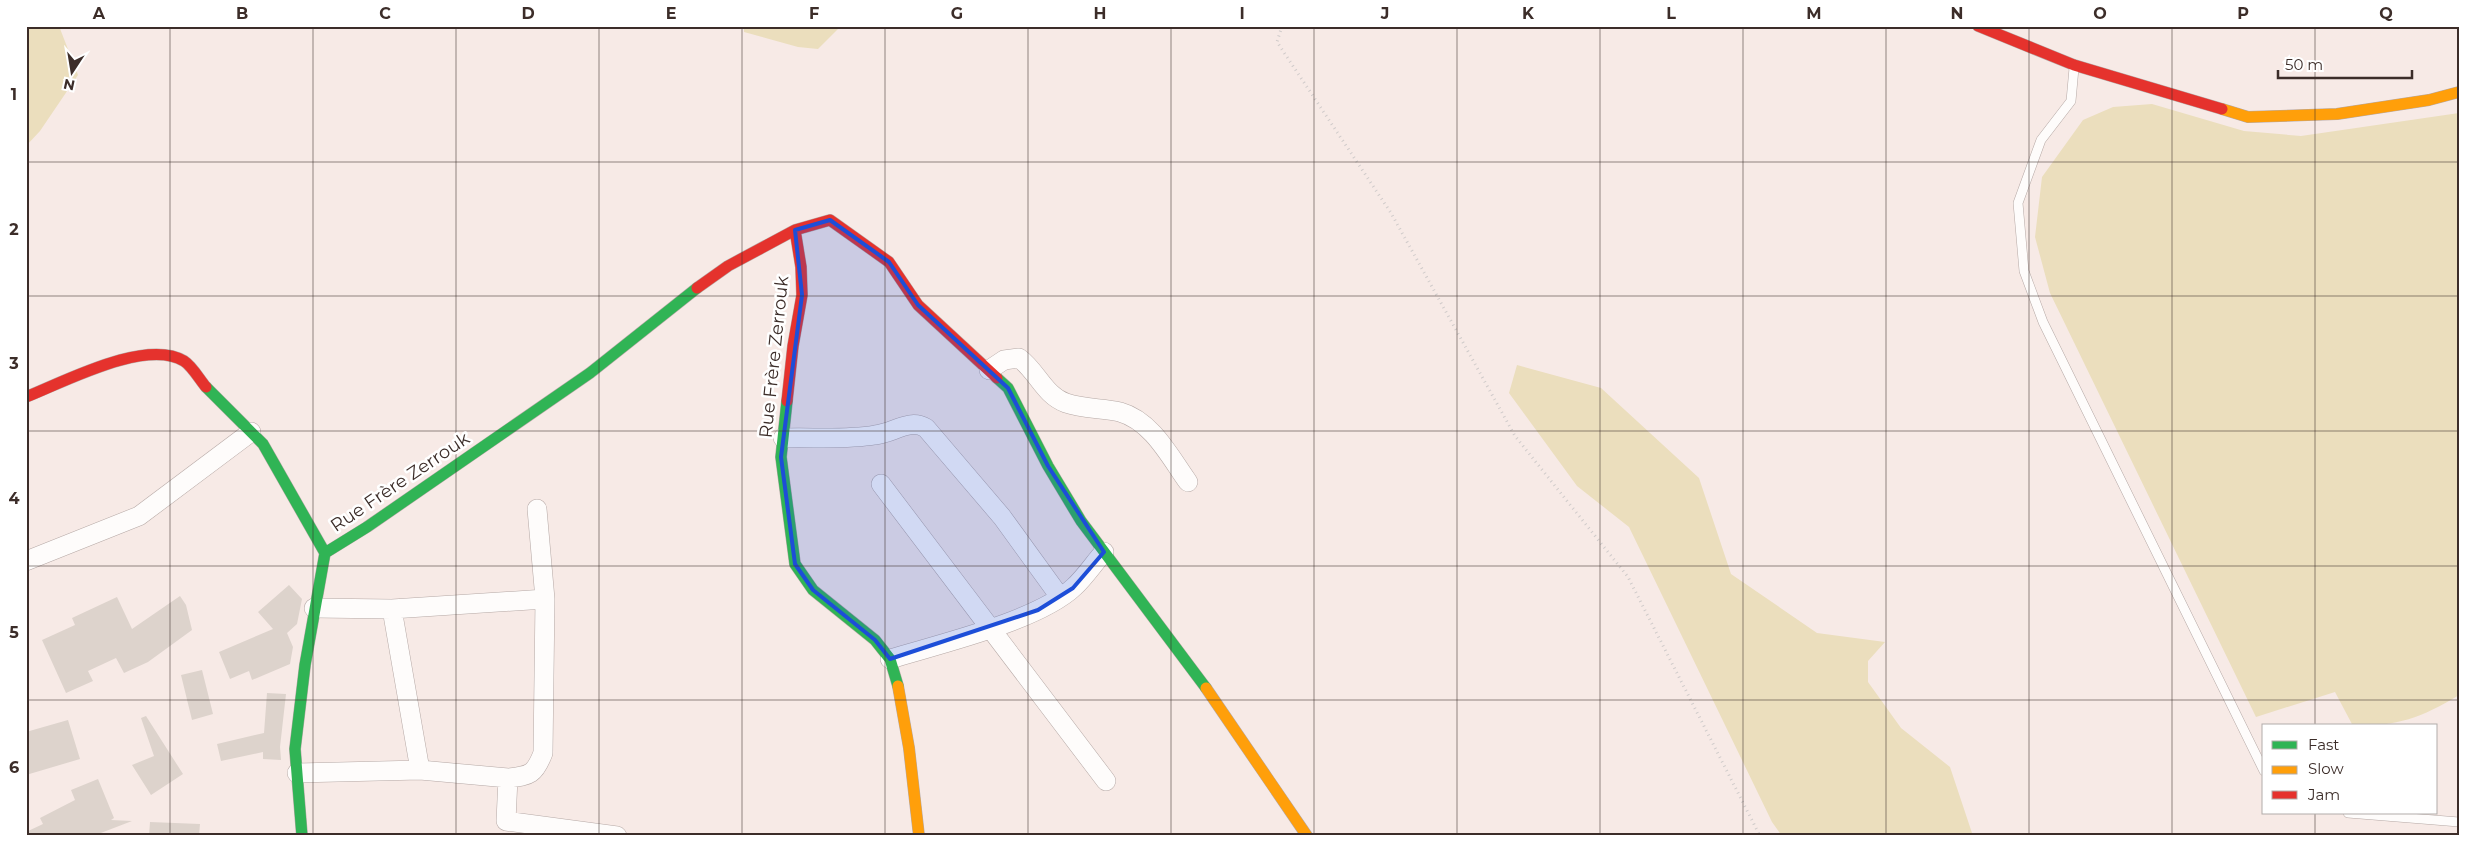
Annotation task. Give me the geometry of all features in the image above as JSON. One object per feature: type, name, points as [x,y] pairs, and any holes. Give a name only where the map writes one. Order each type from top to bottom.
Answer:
[{"type":"street","points":[[1978,26],[2074,65],[2248,117],[2337,114],[2429,100],[2459,92]]},
{"type":"street","points":[[795,230],[830,220],[854,235],[889,262],[918,305],[1008,388],[1048,466],[1081,521],[1232,724],[1307,836]]},
{"type":"street","name":"Rue Frère Zerrouk","points":[[325,554],[590,373],[695,289],[754,250],[795,230],[801,267],[802,295],[793,346],[781,457],[795,564],[812,590],[875,640],[890,659],[897,680],[909,748],[918,836]]},
{"type":"street","points":[[26,397],[130,356],[166,354],[185,360],[214,398],[263,444],[325,554],[305,665],[295,749],[302,836]]},
{"type":"street","points":[[988,370],[1004,360],[1019,358],[1050,394],[1066,403],[1120,412],[1138,419],[1155,436],[1188,482]]},
{"type":"street","points":[[783,438],[876,435],[908,425],[919,424],[926,428],[1002,518],[1060,597]]},
{"type":"street","points":[[26,561],[139,516],[251,432]]},
{"type":"street","points":[[881,484],[1106,782]]},
{"type":"street","points":[[297,773],[420,770],[508,778],[527,776],[538,767],[543,753],[545,599],[536,509]]},
{"type":"street","points":[[890,659],[991,628],[1038,610],[1074,588],[1104,552]]},
{"type":"street","points":[[314,608],[392,609],[545,599]]},
{"type":"street","points":[[392,609],[420,770]]},
{"type":"street","points":[[508,778],[505,829],[617,836]]},
{"type":"lane","points":[[2074,65],[2071,101],[2041,140],[2018,202],[2024,271],[2043,322],[2262,767]]},
{"type":"lane","points":[[2360,814],[2459,822]]},
{"type":"path","points":[[1282,26],[1277,42],[1391,213],[1515,436],[1628,576],[1760,836]]},
{"type":"highlighted area","points":[[830,220],[889,262],[918,305],[1008,388],[1048,466],[1104,552],[1073,588],[1038,610],[890,659],[875,640],[813,590],[795,564],[781,457],[802,295],[795,230]]},
{"type":"shaded area","points":[[26,26],[59,26],[78,75],[40,131],[26,146]]},
{"type":"shaded area","points":[[744,26],[841,26],[818,49],[798,47],[744,32]]},
{"type":"shaded area","points":[[2152,104],[2244,131],[2301,136],[2459,113],[2459,695],[2433,710],[2396,722],[2352,724],[2335,692],[2256,717],[2050,293],[2035,237],[2042,177],[2083,120],[2113,107]]},
{"type":"shaded area","points":[[1517,365],[1601,388],[1699,478],[1731,574],[1817,633],[1885,642],[1868,661],[1868,682],[1901,728],[1950,767],[1973,836],[1782,836],[1772,822],[1629,527],[1577,486],[1509,393]]},
{"type":"building","points":[[289,585],[302,599],[297,624],[287,633],[293,647],[290,664],[252,680],[249,671],[230,679],[219,652],[273,629],[258,612]]},
{"type":"building","points":[[180,596],[186,605],[192,630],[148,662],[124,673],[116,658],[88,671],[93,681],[66,693],[42,640],[75,625],[72,618],[117,597],[132,629]]},
{"type":"building","points":[[202,670],[213,714],[192,720],[181,675]]},
{"type":"building","points":[[267,693],[286,694],[280,747],[281,760],[263,759],[263,752],[221,761],[217,744],[264,733]]},
{"type":"building","points":[[146,716],[183,774],[151,795],[132,765],[154,756],[141,718]]},
{"type":"building","points":[[68,720],[80,759],[26,775],[26,732]]},
{"type":"building","points":[[98,779],[114,818],[111,820],[132,821],[93,836],[26,836],[26,832],[43,824],[40,818],[75,800],[71,790]]},
{"type":"building","points":[[150,822],[200,824],[199,836],[149,836]]},
{"type":"traffic: fast","points":[[325,553],[367,527],[590,373],[697,288]]},
{"type":"traffic: fast","points":[[997,378],[1008,388],[1048,466],[1081,521],[1206,688]]},
{"type":"traffic: fast","points":[[206,387],[263,444],[325,553],[305,665],[295,749],[302,836]]},
{"type":"traffic: fast","points":[[787,401],[781,457],[795,564],[813,590],[875,640],[890,659],[898,686]]},
{"type":"traffic: slow","points":[[2222,109],[2248,117],[2337,114],[2429,100],[2459,92]]},
{"type":"traffic: slow","points":[[898,686],[909,748],[919,836]]},
{"type":"traffic: slow","points":[[1206,688],[1307,836]]},
{"type":"traffic: jam","points":[[1978,26],[2074,65],[2222,109]]},
{"type":"traffic: jam","points":[[795,230],[830,220],[889,262],[918,305],[997,378]]},
{"type":"traffic: jam","points":[[697,288],[728,266],[795,230],[801,267],[802,295],[793,346],[787,401]]},
{"type":"traffic: jam","points":[[26,397],[105,365],[127,358],[149,355],[168,355],[184,361],[206,387]]}]
